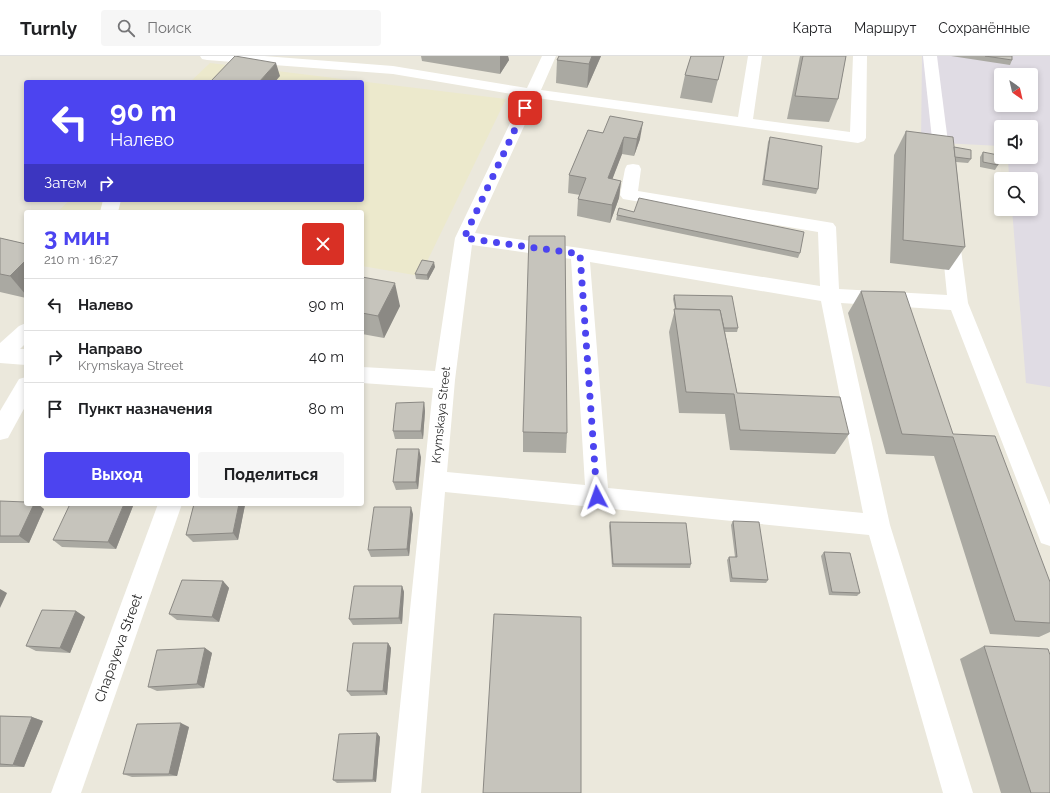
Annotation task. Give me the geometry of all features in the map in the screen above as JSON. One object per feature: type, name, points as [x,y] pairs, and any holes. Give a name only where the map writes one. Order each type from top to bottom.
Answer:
[{"type":"street","points":[[207,56],[393,70],[531,93],[858,138],[860,56]]},
{"type":"street","name":"Krymskaya Street","points":[[406,793],[444,380],[464,238],[549,56]]},
{"type":"street","points":[[745,123],[755,56]]},
{"type":"street","points":[[930,56],[945,187]]},
{"type":"street","points":[[223,71],[234,59]]},
{"type":"street","points":[[633,168],[629,195],[827,227],[830,295],[878,525],[958,793]]},
{"type":"street","points":[[949,218],[958,303],[1050,535]]},
{"type":"street","points":[[464,238],[580,254],[830,295],[958,303]]},
{"type":"street","points":[[580,254],[597,497]]},
{"type":"street","points":[[0,355],[24,334]]},
{"type":"street","points":[[0,355],[24,357]]},
{"type":"street","points":[[364,375],[444,380]]},
{"type":"street","points":[[0,431],[24,389]]},
{"type":"street","points":[[435,481],[878,525]]},
{"type":"street","name":"Chapayeva Street","points":[[66,793],[169,506]]},
{"type":"shaded area","points":[[922,56],[1050,56],[1050,387],[1026,383],[1013,216],[1038,216],[1038,172],[1009,172],[1008,164],[1038,164],[1038,120],[994,120],[994,146],[921,142]]},
{"type":"shaded area","points":[[210,63],[350,80],[192,80]]},
{"type":"shaded area","points":[[364,82],[506,99],[420,276],[364,266],[364,210],[59,210],[68,202],[364,202]]},
{"type":"building","points":[[235,56],[276,63],[261,80],[212,80]]},
{"type":"building","points":[[559,56],[592,56],[589,64],[557,60]]},
{"type":"building","points":[[691,56],[724,56],[718,80],[685,75]]},
{"type":"building","points":[[803,56],[846,56],[838,99],[795,96]]},
{"type":"building","points":[[985,56],[1012,56],[1012,60]]},
{"type":"building","points":[[610,116],[643,122],[637,139],[624,137],[608,178],[621,181],[612,205],[578,199],[586,178],[569,175],[588,130],[603,133]]},
{"type":"building","points":[[906,131],[953,137],[965,247],[903,240]]},
{"type":"building","points":[[770,137],[822,146],[818,189],[764,180]]},
{"type":"building","points":[[954,147],[971,150],[971,159],[955,157]]},
{"type":"building","points":[[983,152],[994,154],[994,164],[998,165],[983,162]]},
{"type":"building","points":[[639,198],[804,232],[800,253],[617,215],[619,208],[634,212]]},
{"type":"building","points":[[529,236],[565,236],[567,433],[523,432]]},
{"type":"building","points":[[0,238],[24,244],[24,262],[10,276],[0,274]]},
{"type":"building","points":[[422,260],[434,262],[427,275],[415,274]]},
{"type":"building","points":[[364,277],[395,283],[378,316],[364,313]]},
{"type":"building","points":[[861,291],[905,292],[953,434],[995,436],[1050,582],[1050,623],[1015,621],[953,437],[902,434]]},
{"type":"building","points":[[674,295],[732,296],[738,328],[724,328],[720,310],[676,309]]},
{"type":"building","points":[[674,309],[720,310],[737,393],[840,397],[849,434],[740,430],[734,394],[686,392]]},
{"type":"building","points":[[424,402],[421,431],[393,431],[396,403]]},
{"type":"building","points":[[397,449],[419,449],[416,482],[393,482]]},
{"type":"building","points":[[0,501],[24,502],[24,506],[33,506],[19,536],[0,536]]},
{"type":"building","points":[[69,506],[123,506],[108,542],[53,540]]},
{"type":"building","points":[[193,506],[239,506],[233,533],[186,535]]},
{"type":"building","points":[[374,507],[411,507],[407,549],[368,550]]},
{"type":"building","points":[[733,521],[759,522],[768,580],[732,578],[729,557],[737,557]]},
{"type":"building","points":[[610,522],[686,523],[691,564],[613,564]]},
{"type":"building","points":[[824,552],[850,553],[860,593],[832,592]]},
{"type":"building","points":[[182,580],[223,581],[212,617],[169,614]]},
{"type":"building","points":[[354,586],[402,586],[399,618],[349,619]]},
{"type":"building","points":[[42,610],[76,611],[60,648],[26,646]]},
{"type":"building","points":[[494,614],[581,617],[581,793],[483,793]]},
{"type":"building","points":[[353,643],[388,643],[383,691],[347,691]]},
{"type":"building","points":[[984,646],[1048,649],[1050,655],[1050,793],[1031,793]]},
{"type":"building","points":[[205,648],[197,684],[148,687],[157,650]]},
{"type":"building","points":[[0,716],[32,717],[13,765],[0,764]]},
{"type":"building","points":[[181,723],[169,774],[123,774],[137,724]]},
{"type":"building","points":[[377,733],[373,780],[333,780],[339,734]]},
{"type":"route","points":[[525,108],[464,238],[580,254],[597,497]]}]
